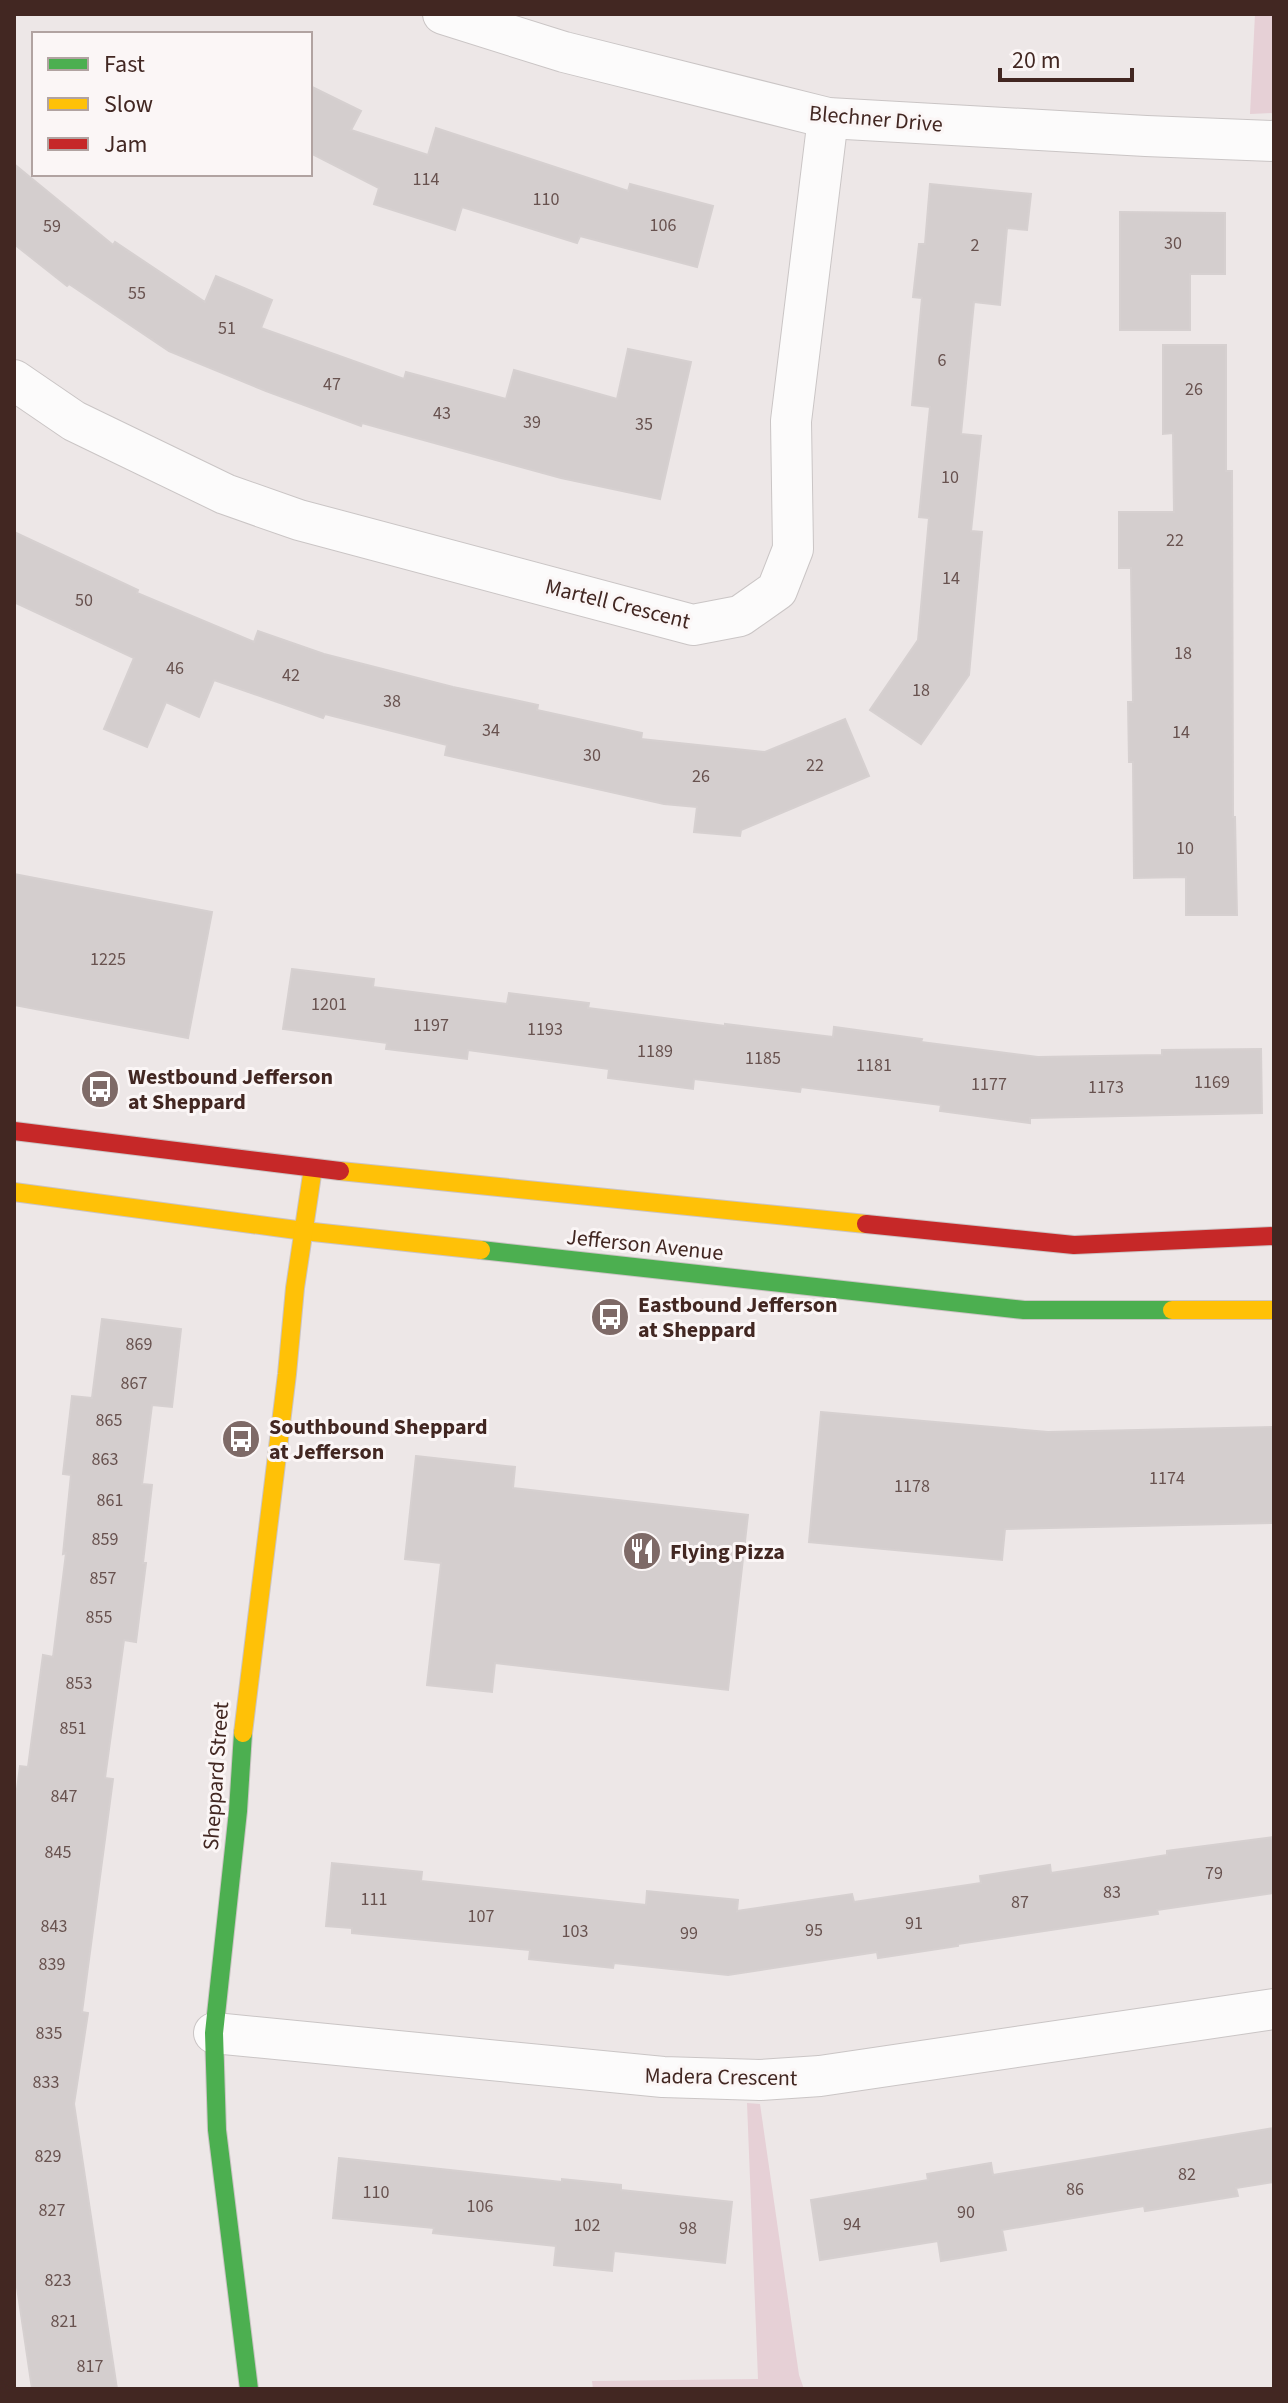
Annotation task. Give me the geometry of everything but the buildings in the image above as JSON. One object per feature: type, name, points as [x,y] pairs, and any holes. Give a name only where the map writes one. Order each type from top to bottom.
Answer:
[{"type":"street","name":"Blechner Drive","points":[[443,14],[564,52],[828,118],[1274,141]]},
{"type":"street","name":"Martell Crescent","points":[[14,380],[88,428],[225,494],[299,520],[693,625],[740,616],[777,590],[793,549],[791,421],[828,118]]},
{"type":"street","name":"Jefferson Avenue","points":[[14,1131],[313,1168],[1074,1245],[1274,1236]]},
{"type":"street","name":"Sheppard Street","points":[[249,2389],[217,2130],[214,2033],[238,1811],[244,1708],[287,1374],[295,1288],[313,1168]]},
{"type":"street","name":"Jefferson Avenue","points":[[14,1192],[304,1231],[1024,1310],[1274,1310]]},
{"type":"street","name":"Madera Crescent","points":[[214,2033],[663,2077],[760,2080],[820,2076],[1274,2009]]},
{"type":"shaded area","points":[[1255,14],[1274,14],[1274,113],[1250,114]]},
{"type":"shaded area","points":[[747,2103],[760,2104],[799,2375],[804,2389],[593,2389],[592,2381],[758,2379]]},
{"type":"traffic: fast","points":[[481,1250],[1024,1310],[1172,1310]]},
{"type":"traffic: fast","points":[[243,1733],[238,1811],[214,2033],[217,2130],[249,2389]]},
{"type":"traffic: slow","points":[[243,1733],[295,1288],[313,1168]]},
{"type":"traffic: slow","points":[[340,1171],[866,1224]]},
{"type":"traffic: slow","points":[[14,1192],[304,1231],[481,1250]]},
{"type":"traffic: slow","points":[[1172,1310],[1274,1310]]},
{"type":"traffic: jam","points":[[14,1131],[340,1171]]},
{"type":"traffic: jam","points":[[866,1224],[1074,1245],[1274,1236]]},
{"type":"place","name":"Westbound Jefferson at Sheppard","points":[[100,1089]]},
{"type":"place","name":"Eastbound Jefferson at Sheppard","points":[[610,1317]]},
{"type":"place","name":"Southbound Sheppard at Jefferson","points":[[241,1439]]},
{"type":"place","name":"Flying Pizza","points":[[642,1551]]}]
